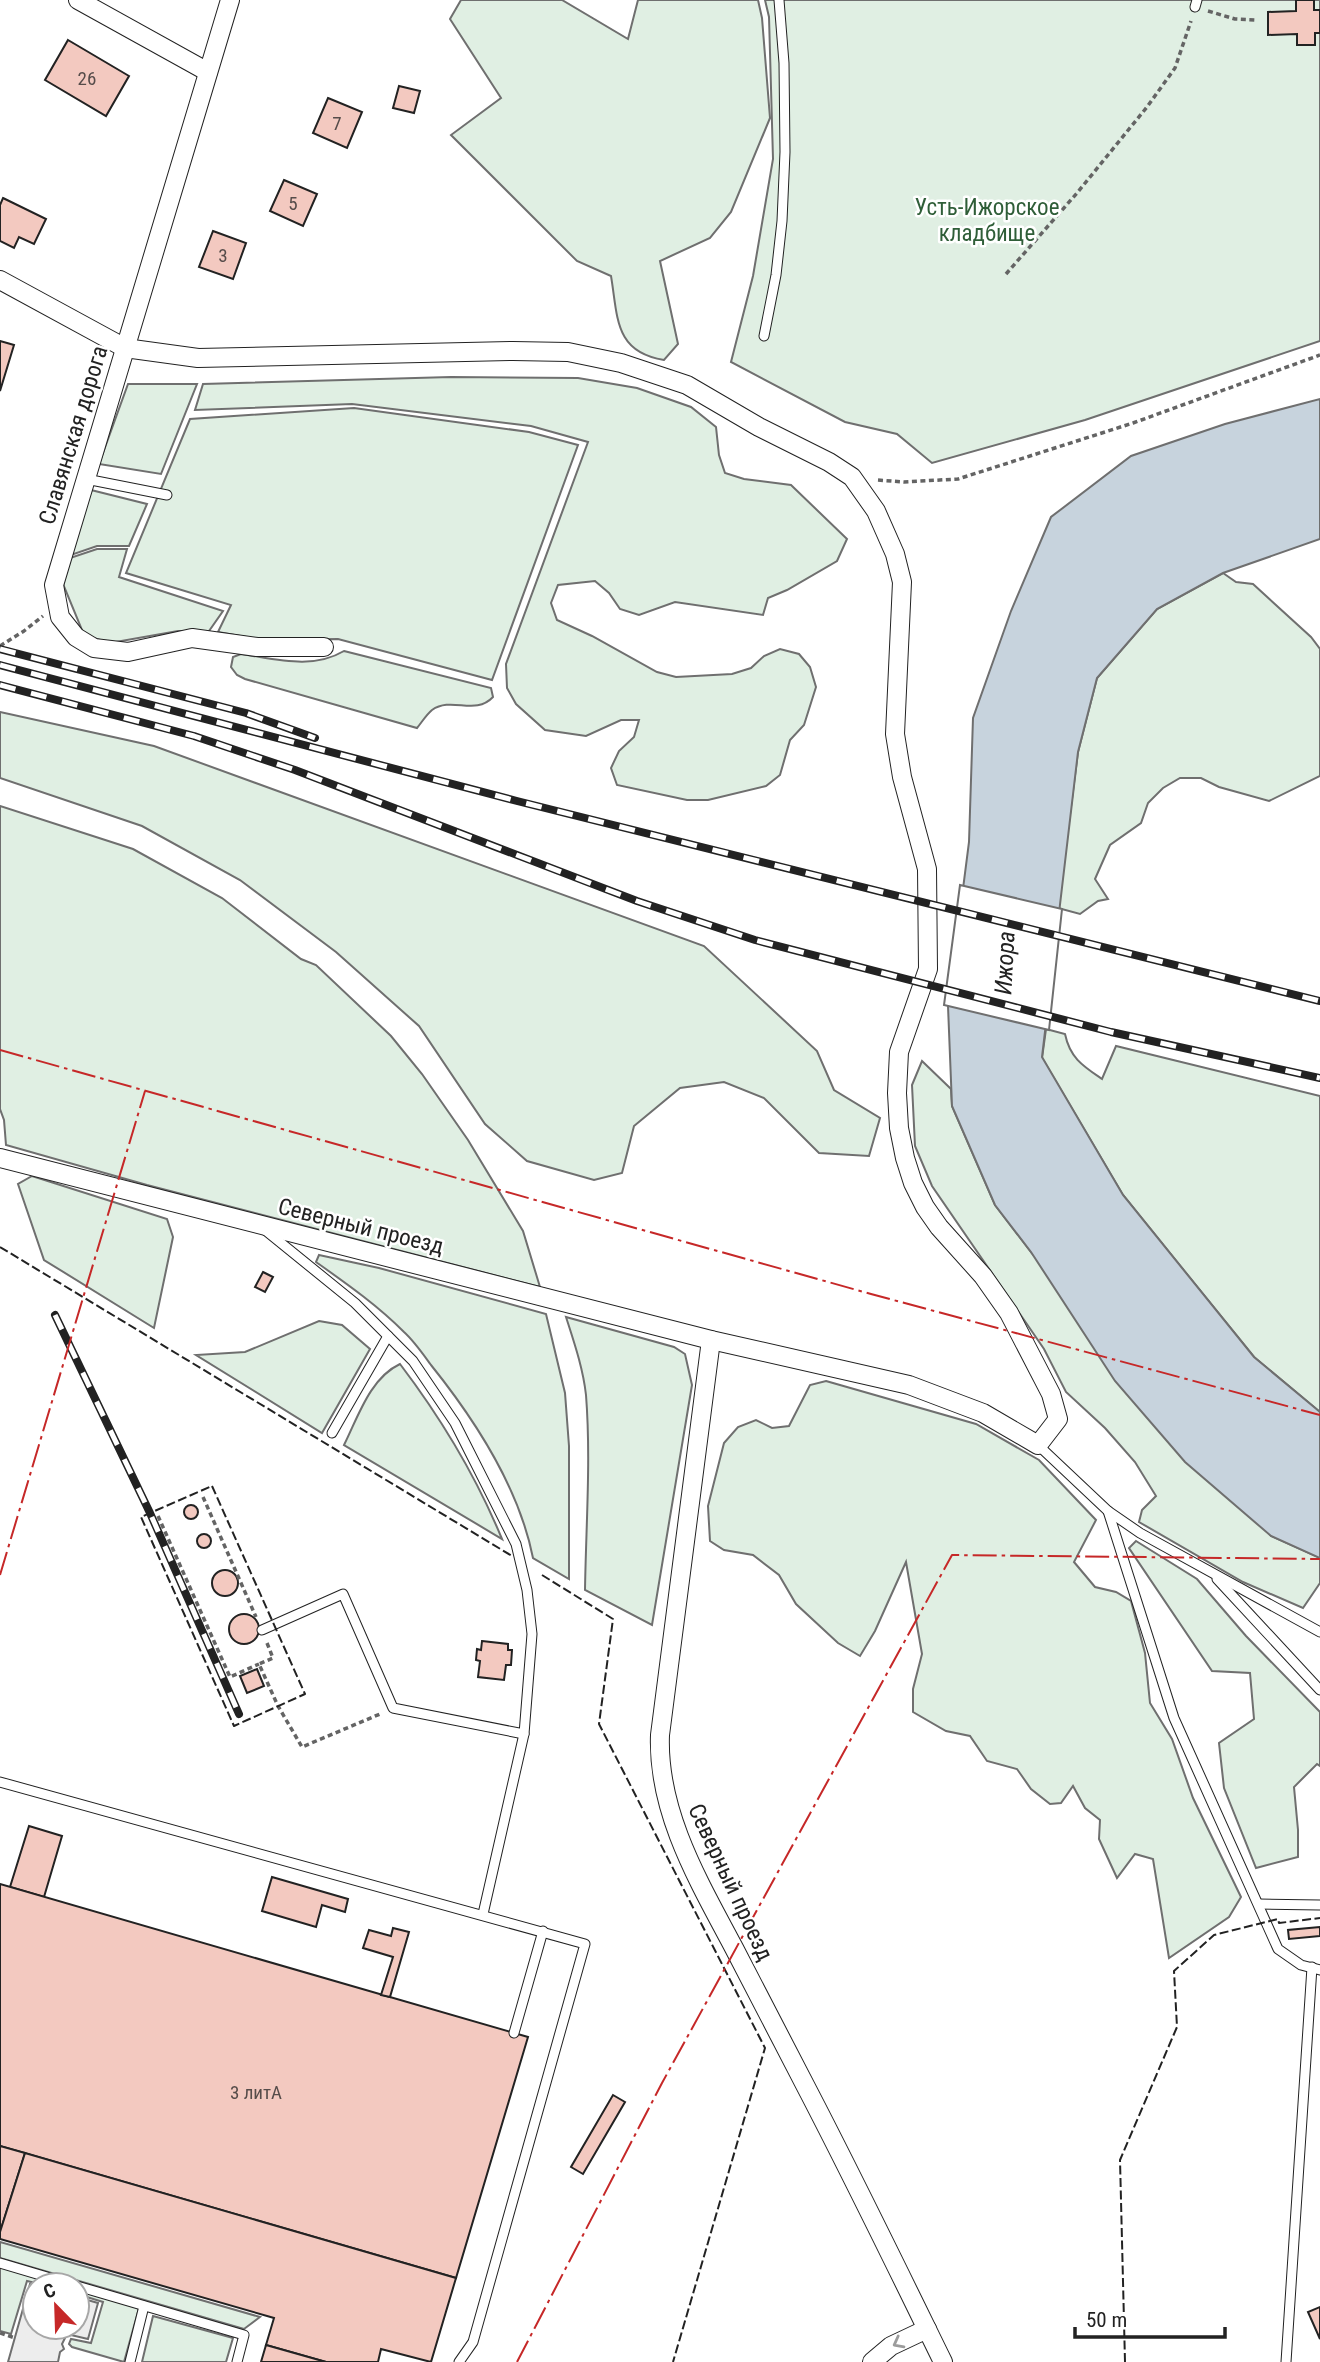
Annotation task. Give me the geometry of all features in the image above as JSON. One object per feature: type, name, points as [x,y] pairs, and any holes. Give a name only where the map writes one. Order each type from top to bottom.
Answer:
[{"type":"street","points":[[78,0],[208,72]]},
{"type":"street","name":"Славянская дорога","points":[[56,597],[54,585],[230,0]]},
{"type":"street","points":[[0,280],[125,348],[198,358],[568,352],[621,363],[687,385],[852,477],[876,511],[895,554],[902,582],[895,734],[902,778],[927,869],[928,969],[899,1052],[899,1128],[905,1158],[925,1207],[1009,1313],[1051,1394],[1058,1419],[1038,1445]]},
{"type":"street","points":[[56,597],[60,617],[76,637],[94,648],[128,652],[192,638],[257,647],[324,647]]},
{"type":"street","name":"Северный проезд","points":[[0,1158],[711,1340],[909,1385],[983,1413],[1038,1445]]},
{"type":"street","name":"Северный проезд","points":[[711,1340],[660,1735],[659,1762],[663,1788],[672,1821],[717,1916],[829,2132],[942,2362]]},
{"type":"street","points":[[872,2362],[891,2346],[927,2329]]},
{"type":"lane","points":[[764,336],[776,275],[783,207],[784,63],[779,0]]},
{"type":"lane","points":[[86,479],[167,495]]},
{"type":"lane","points":[[261,1226],[355,1303],[413,1361],[455,1423],[516,1544],[527,1590],[532,1634],[524,1734],[483,1914]]},
{"type":"lane","points":[[332,1433],[388,1336]]},
{"type":"lane","points":[[1038,1445],[1108,1511],[1140,1533],[1320,1632]]},
{"type":"lane","points":[[1108,1511],[1174,1718],[1278,1949],[1301,1965],[1316,1969],[1286,2362]]},
{"type":"lane","points":[[1211,1573],[1320,1690]]},
{"type":"lane","points":[[262,1630],[343,1594],[393,1708],[524,1734]]},
{"type":"lane","points":[[0,1782],[585,1944],[473,2342],[459,2362]]},
{"type":"lane","points":[[1259,1904],[1320,1905]]},
{"type":"lane","points":[[514,2033],[542,1931]]},
{"type":"lane","points":[[0,2263],[28,2271]]},
{"type":"lane","points":[[91,2290],[244,2335],[237,2362]]},
{"type":"lane","points":[[130,2362],[144,2306]]},
{"type":"path","points":[[1006,274],[1077,193],[1175,68],[1196,3],[1236,19],[1257,20]]},
{"type":"path","points":[[852,477],[904,482],[958,479],[1133,423],[1320,355]]},
{"type":"path","points":[[0,646],[44,615],[56,597]]},
{"type":"path","points":[[158,1516],[230,1677],[259,1664]]},
{"type":"path","points":[[302,1747],[393,1708]]},
{"type":"path","points":[[0,2333],[15,2338]]},
{"type":"green space","points":[[461,0],[562,0],[628,39],[638,0],[758,0],[762,18],[770,118],[731,212],[710,238],[660,261],[678,344],[664,360],[648,356],[627,341],[618,318],[611,276],[577,261],[451,135],[501,98],[450,19]]},
{"type":"green space","name":"Усть-Ижорское кладбище","points":[[765,0],[1320,0],[1320,341],[1085,420],[932,463],[897,434],[845,422],[731,362],[753,276],[773,159],[769,17]]},
{"type":"green space","points":[[451,377],[578,378],[637,388],[691,407],[716,427],[719,455],[725,473],[744,479],[791,485],[847,539],[837,561],[768,598],[763,615],[675,602],[639,615],[620,609],[609,593],[595,581],[558,585],[551,603],[557,620],[657,672],[676,677],[732,674],[751,668],[764,656],[780,649],[799,654],[810,667],[816,687],[804,725],[790,740],[780,775],[766,786],[708,800],[687,800],[617,785],[611,768],[619,751],[634,737],[639,720],[621,720],[586,736],[545,730],[516,704],[507,688],[506,664],[588,442],[531,426],[352,404],[195,410],[203,384]]},
{"type":"green space","points":[[128,384],[197,384],[161,474],[99,464]]},
{"type":"green space","points":[[354,408],[529,432],[578,445],[492,680],[338,639],[263,640],[218,632],[231,605],[126,573],[190,419]]},
{"type":"green space","points":[[91,490],[147,504],[129,546],[97,546],[71,555]]},
{"type":"green space","points":[[97,549],[127,549],[119,577],[223,611],[209,631],[178,631],[110,643],[84,635],[63,584],[70,558]]},
{"type":"green space","points":[[1223,573],[1236,582],[1253,584],[1311,637],[1320,649],[1320,776],[1269,801],[1219,787],[1201,778],[1180,778],[1163,788],[1148,803],[1141,823],[1110,845],[1095,879],[1108,899],[1098,901],[1080,914],[1058,908],[1078,752],[1097,678],[1157,609]]},
{"type":"green space","points":[[344,651],[491,688],[493,697],[479,705],[440,706],[432,710],[417,728],[245,679],[237,675],[231,667],[233,657],[241,654],[307,662],[332,657]]},
{"type":"green space","points":[[0,712],[154,746],[704,946],[817,1051],[834,1090],[880,1118],[869,1156],[819,1153],[764,1098],[724,1082],[680,1088],[634,1126],[622,1173],[594,1180],[527,1161],[485,1124],[419,1026],[336,952],[240,880],[142,826],[0,778]]},
{"type":"green space","points":[[0,806],[133,849],[222,898],[301,959],[316,965],[391,1036],[422,1074],[468,1140],[523,1231],[540,1287],[147,1185],[6,1145],[4,1120],[0,1109]]},
{"type":"green space","points":[[1046,1029],[1065,1034],[1074,1055],[1102,1079],[1116,1046],[1320,1096],[1320,1412],[1254,1357],[1123,1195],[1042,1058]]},
{"type":"green space","points":[[922,1061],[951,1089],[952,1106],[995,1205],[1031,1252],[1271,1536],[1320,1558],[1320,1583],[1303,1608],[1243,1582],[1139,1522],[1142,1510],[1156,1496],[1135,1462],[1105,1428],[1066,1392],[1044,1349],[932,1186],[915,1146],[912,1085]]},
{"type":"green space","points":[[32,1176],[167,1219],[173,1237],[154,1328],[44,1260],[18,1184]]},
{"type":"green space","points":[[319,1255],[379,1268],[546,1314],[565,1393],[569,1446],[569,1579],[533,1558],[517,1506],[494,1456],[464,1409],[418,1348],[383,1313],[316,1262]]},
{"type":"green space","points":[[566,1317],[674,1347],[685,1354],[692,1385],[652,1625],[585,1590],[588,1468],[586,1395]]},
{"type":"green space","points":[[319,1321],[342,1325],[370,1349],[322,1433],[196,1355],[245,1352]]},
{"type":"green space","points":[[400,1364],[457,1448],[502,1539],[344,1445],[373,1388],[390,1370]]},
{"type":"green space","points":[[826,1381],[976,1424],[1039,1460],[1096,1520],[1074,1562],[1095,1587],[1116,1592],[1131,1601],[1145,1653],[1150,1703],[1172,1739],[1193,1798],[1241,1897],[1229,1917],[1169,1958],[1153,1859],[1135,1854],[1117,1878],[1099,1839],[1100,1820],[1085,1808],[1073,1786],[1061,1803],[1050,1804],[1031,1789],[1017,1769],[987,1761],[970,1736],[946,1731],[913,1712],[913,1689],[922,1654],[906,1562],[875,1631],[860,1656],[838,1643],[796,1604],[779,1575],[753,1555],[724,1550],[710,1541],[708,1506],[724,1443],[738,1427],[756,1420],[772,1428],[789,1426],[810,1385]]},
{"type":"green space","points":[[1136,1541],[1197,1579],[1246,1636],[1320,1712],[1320,1766],[1317,1764],[1294,1787],[1298,1857],[1256,1868],[1224,1788],[1219,1743],[1254,1719],[1250,1673],[1212,1671],[1129,1548]]},
{"type":"green space","points":[[0,2242],[260,2317],[244,2329],[91,2284],[91,2271],[45,2271],[0,2258]]},
{"type":"green space","points":[[0,2266],[21,2272],[21,2301],[11,2334],[0,2331]]},
{"type":"green space","points":[[91,2293],[139,2308],[124,2362],[69,2344],[70,2341],[91,2343],[103,2302],[91,2298]]},
{"type":"green space","points":[[153,2316],[233,2338],[226,2362],[142,2362]]},
{"type":"shaded area","points":[[91,2301],[98,2303],[91,2328]]},
{"type":"shaded area","points":[[21,2316],[21,2341],[64,2341],[64,2349],[60,2352],[58,2362],[8,2362]]},
{"type":"water","name":"Ижора","points":[[1320,399],[1320,539],[1223,573],[1157,609],[1097,678],[1078,752],[1042,1057],[1123,1195],[1254,1357],[1320,1412],[1320,1558],[1271,1536],[1185,1462],[1115,1381],[1031,1252],[995,1205],[952,1106],[948,1006],[969,842],[973,718],[1011,611],[1051,517],[1131,456],[1225,424]]},
{"type":"pier","points":[[960,885],[1062,909],[1049,1030],[944,1005]]},
{"type":"building","points":[[1296,0],[1314,0],[1314,10],[1320,10],[1320,33],[1315,33],[1315,45],[1297,45],[1297,34],[1268,35],[1268,12],[1296,11]]},
{"type":"building","points":[[68,40],[129,76],[106,116],[45,80]]},
{"type":"building","points":[[399,86],[420,91],[414,113],[393,108]]},
{"type":"building","points":[[328,98],[362,112],[347,148],[313,133]]},
{"type":"building","points":[[284,180],[317,194],[303,226],[270,211]]},
{"type":"building","points":[[3,198],[46,219],[34,244],[19,237],[14,248],[0,241],[0,205]]},
{"type":"building","points":[[213,231],[246,243],[233,279],[199,267]]},
{"type":"building","points":[[0,341],[14,345],[0,391]]},
{"type":"building","points":[[263,1272],[273,1277],[265,1292],[255,1287]]},
{"type":"building","points":[[188,1505],[194,1505],[198,1512],[194,1519],[188,1519],[184,1515],[184,1509]]},
{"type":"building","points":[[201,1534],[207,1534],[211,1541],[207,1548],[201,1548],[197,1544],[197,1538]]},
{"type":"building","points":[[225,1570],[234,1574],[238,1583],[234,1592],[225,1596],[216,1592],[212,1583],[216,1574]]},
{"type":"building","points":[[244,1614],[255,1618],[259,1629],[255,1640],[244,1644],[233,1640],[229,1629],[233,1618]]},
{"type":"building","points":[[482,1641],[508,1644],[508,1650],[512,1650],[511,1665],[506,1665],[504,1680],[478,1677],[480,1661],[476,1660],[477,1649],[481,1650]]},
{"type":"building","points":[[257,1669],[264,1686],[247,1693],[240,1676]]},
{"type":"building","points":[[29,1826],[62,1836],[44,1897],[10,1887]]},
{"type":"building","points":[[272,1877],[348,1899],[345,1912],[322,1905],[316,1927],[262,1911]]},
{"type":"building","points":[[0,1884],[528,2037],[456,2278],[0,2146]]},
{"type":"building","points":[[1320,1927],[1320,1936],[1289,1939],[1288,1930]]},
{"type":"building","points":[[393,1928],[409,1932],[390,1997],[381,1995],[393,1957],[363,1948],[369,1930],[391,1936]]},
{"type":"building","points":[[613,2095],[625,2102],[583,2174],[571,2167]]},
{"type":"building","points":[[0,2146],[25,2153],[0,2232]]},
{"type":"building","points":[[25,2153],[456,2278],[431,2362],[381,2349],[378,2362],[326,2362],[266,2345],[274,2318],[0,2239]]},
{"type":"building","points":[[1320,2307],[1320,2339],[1308,2312]]},
{"type":"building","points":[[266,2345],[326,2362],[261,2362]]},
{"type":"railway","points":[[0,649],[246,713],[315,738]]},
{"type":"railway","points":[[0,665],[517,801],[1320,1001]]},
{"type":"railway","points":[[0,685],[194,736],[295,770],[637,901],[755,940],[1111,1032],[1320,1078]]},
{"type":"railway","points":[[55,1315],[150,1513],[239,1714]]},
{"type":"fence","points":[[0,1247],[512,1556]]},
{"type":"fence","points":[[212,1486],[305,1694],[234,1726],[141,1517],[212,1486]]},
{"type":"fence","points":[[542,1575],[613,1619],[599,1724],[765,2048],[673,2362]]},
{"type":"fence","points":[[1125,2362],[1120,2160],[1177,2027],[1174,1971],[1214,1935],[1278,1919],[1279,1923],[1320,1918]]},
{"type":"power","points":[[0,1050],[871,1294],[1320,1415]]},
{"type":"power","points":[[0,1575],[145,1091]]},
{"type":"power","points":[[517,2362],[662,2083],[952,1555],[1320,1559]]}]
